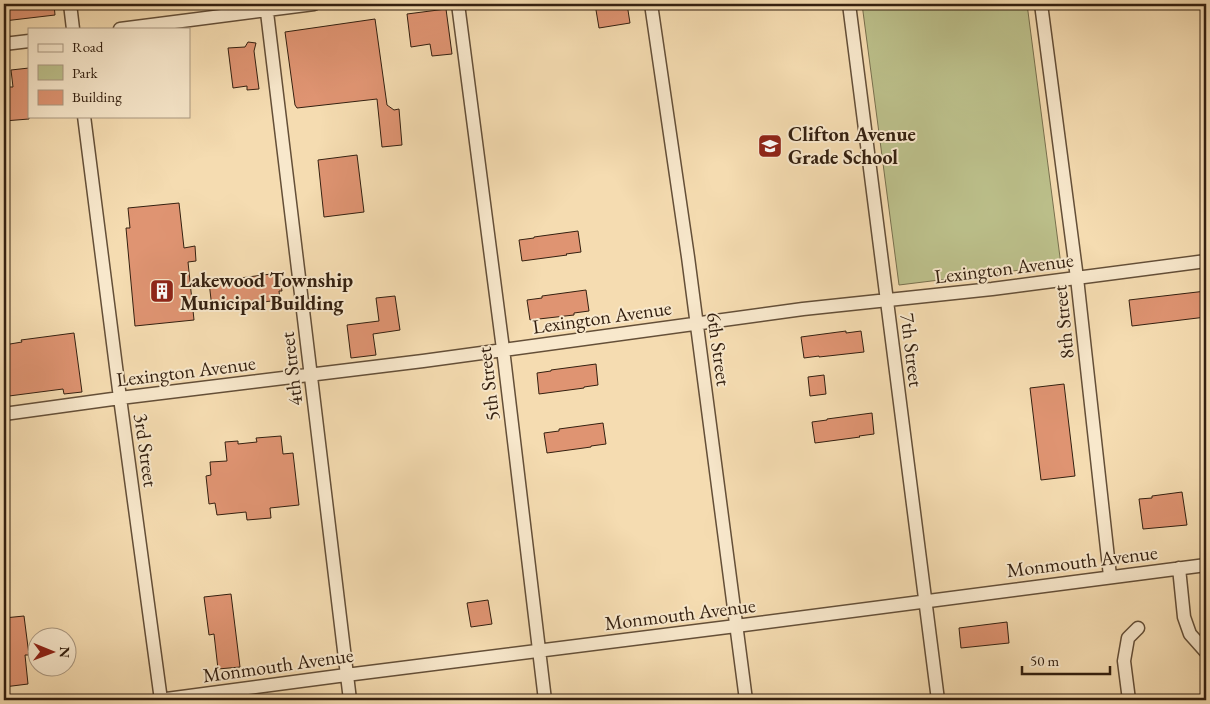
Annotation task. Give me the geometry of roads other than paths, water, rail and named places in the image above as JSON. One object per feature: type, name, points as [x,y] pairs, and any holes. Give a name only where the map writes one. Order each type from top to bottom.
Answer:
[{"type":"street","points":[[70,4],[73,28]]},
{"type":"street","points":[[127,28],[266,7],[314,4]]},
{"type":"street","name":"5th Street","points":[[458,4],[503,349],[545,700]]},
{"type":"street","name":"6th Street","points":[[651,4],[697,323],[746,700]]},
{"type":"street","name":"7th Street","points":[[849,4],[938,700]]},
{"type":"street","name":"8th Street","points":[[1041,4],[1077,278],[1110,576]]},
{"type":"street","name":"4th Street","points":[[266,7],[350,700]]},
{"type":"street","points":[[4,44],[28,41]]},
{"type":"street","name":"3rd Street","points":[[84,118],[160,700]]},
{"type":"street","name":"Lexington Avenue","points":[[4,414],[423,361],[803,309],[992,289],[1206,261]]},
{"type":"street","name":"Monmouth Avenue","points":[[160,700],[1206,564]]},
{"type":"street","points":[[1179,568],[1184,617],[1190,634],[1206,652]]},
{"type":"street","points":[[1129,700],[1124,661],[1128,638],[1138,628]]},
{"type":"place","name":"Clifton Avenue Grade School","points":[[770,146]]},
{"type":"place","name":"Lakewood Township Municipal Building","points":[[162,291]]}]
